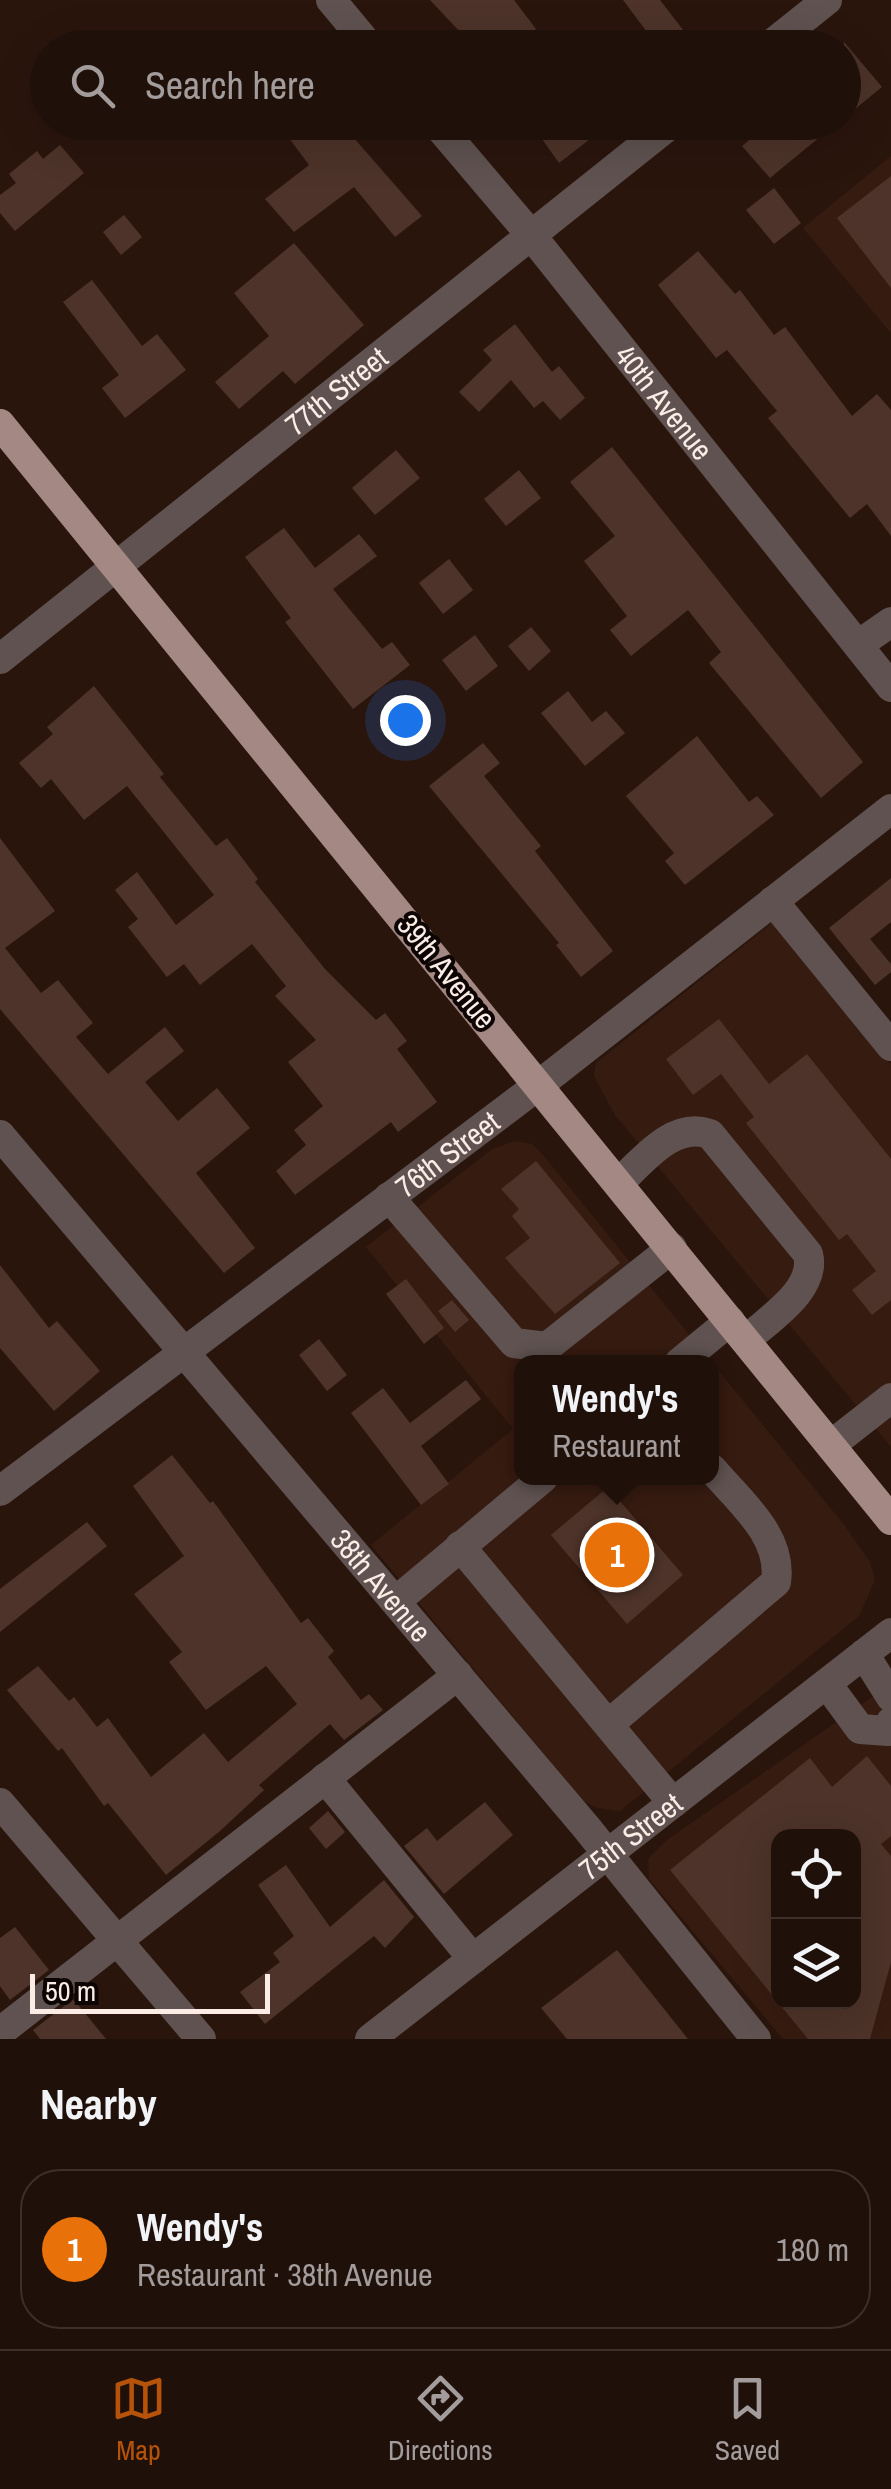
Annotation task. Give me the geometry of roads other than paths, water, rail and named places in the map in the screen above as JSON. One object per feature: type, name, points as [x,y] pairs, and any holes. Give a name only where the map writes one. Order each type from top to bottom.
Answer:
[{"type":"main road","name":"39th Avenue","points":[[0,424],[891,1520]]},
{"type":"street","points":[[331,0],[357,30]]},
{"type":"street","points":[[790,30],[827,0]]},
{"type":"street","name":"40th Avenue","points":[[450,140],[531,235],[891,687]]},
{"type":"street","name":"77th Street","points":[[0,660],[650,140]]},
{"type":"street","points":[[858,645],[891,622]]},
{"type":"street","name":"76th Street","points":[[0,1490],[540,1084],[891,809]]},
{"type":"street","points":[[774,901],[891,1046]]},
{"type":"street","points":[[619,1183],[677,1134],[694,1128],[710,1134],[808,1254],[812,1269],[805,1284],[738,1330],[693,1355]]},
{"type":"street","name":"38th Avenue","points":[[0,1135],[608,1854],[746,2035]]},
{"type":"street","points":[[389,1197],[514,1343],[527,1348],[547,1348],[672,1248]]},
{"type":"street","points":[[831,1445],[891,1398]]},
{"type":"street","points":[[609,1724],[776,1582],[779,1561],[770,1538],[719,1478]]},
{"type":"street","points":[[396,1601],[534,1485]]},
{"type":"street","points":[[460,1546],[673,1803]]},
{"type":"street","name":"75th Street","points":[[370,2039],[891,1633]]},
{"type":"street","points":[[864,1654],[891,1697]]},
{"type":"street","points":[[0,2032],[458,1675]]},
{"type":"street","points":[[827,1684],[860,1729],[890,1730]]},
{"type":"street","points":[[325,1778],[474,1959]]},
{"type":"street","points":[[0,1803],[201,2039]]},
{"type":"place","name":"Wendy's","points":[[617,1555]]}]
